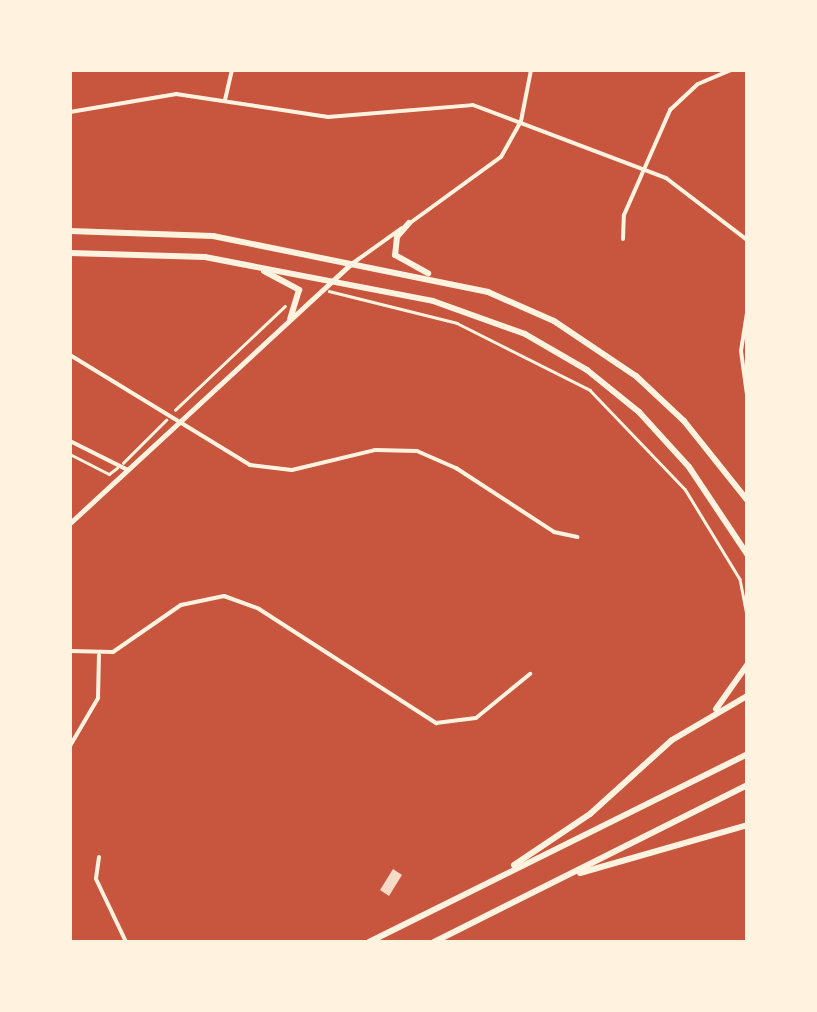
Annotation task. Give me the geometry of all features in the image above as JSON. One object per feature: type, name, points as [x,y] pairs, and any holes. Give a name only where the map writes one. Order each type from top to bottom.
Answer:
[{"type":"highway","points":[[410,223],[397,238],[395,255],[448,281],[533,310],[618,362],[684,420],[747,500]]},
{"type":"highway","points":[[70,231],[168,231],[448,281]]},
{"type":"highway","points":[[70,253],[153,253],[244,264],[478,314],[578,364],[653,426],[747,554]]},
{"type":"highway","points":[[244,264],[299,290],[290,319]]},
{"type":"highway","points":[[737,538],[747,563]]},
{"type":"highway","points":[[705,719],[747,665]]},
{"type":"highway","points":[[485,884],[578,823],[705,719],[747,696]]},
{"type":"highway","points":[[369,942],[747,754]]},
{"type":"highway","points":[[434,942],[747,785]]},
{"type":"highway","points":[[548,886],[626,856],[747,824]]},
{"type":"street","points":[[225,100],[232,70]]},
{"type":"street","points":[[70,523],[322,289],[353,263],[494,166],[521,120],[531,70]]},
{"type":"street","points":[[623,240],[624,214],[678,100],[731,70]]},
{"type":"street","points":[[70,112],[160,95],[225,100],[328,117],[458,104],[521,120],[643,167],[707,204],[747,240]]},
{"type":"street","points":[[747,313],[741,352],[747,395]]},
{"type":"street","points":[[70,355],[168,418],[263,468],[307,468],[375,450],[418,451],[456,468],[554,532],[577,537]]},
{"type":"street","points":[[70,441],[128,470]]},
{"type":"street","points":[[70,652],[99,654],[134,641],[181,604],[224,596],[259,609],[436,724],[476,718],[530,674]]},
{"type":"street","points":[[70,746],[98,698],[99,654]]},
{"type":"street","points":[[99,857],[96,879],[126,942]]},
{"type":"path","points":[[322,289],[457,323],[590,390],[684,489],[740,579],[747,616]]},
{"type":"path","points":[[70,454],[110,474],[299,290]]},
{"type":"building","points":[[393,869],[402,875],[389,896],[380,890]]}]
